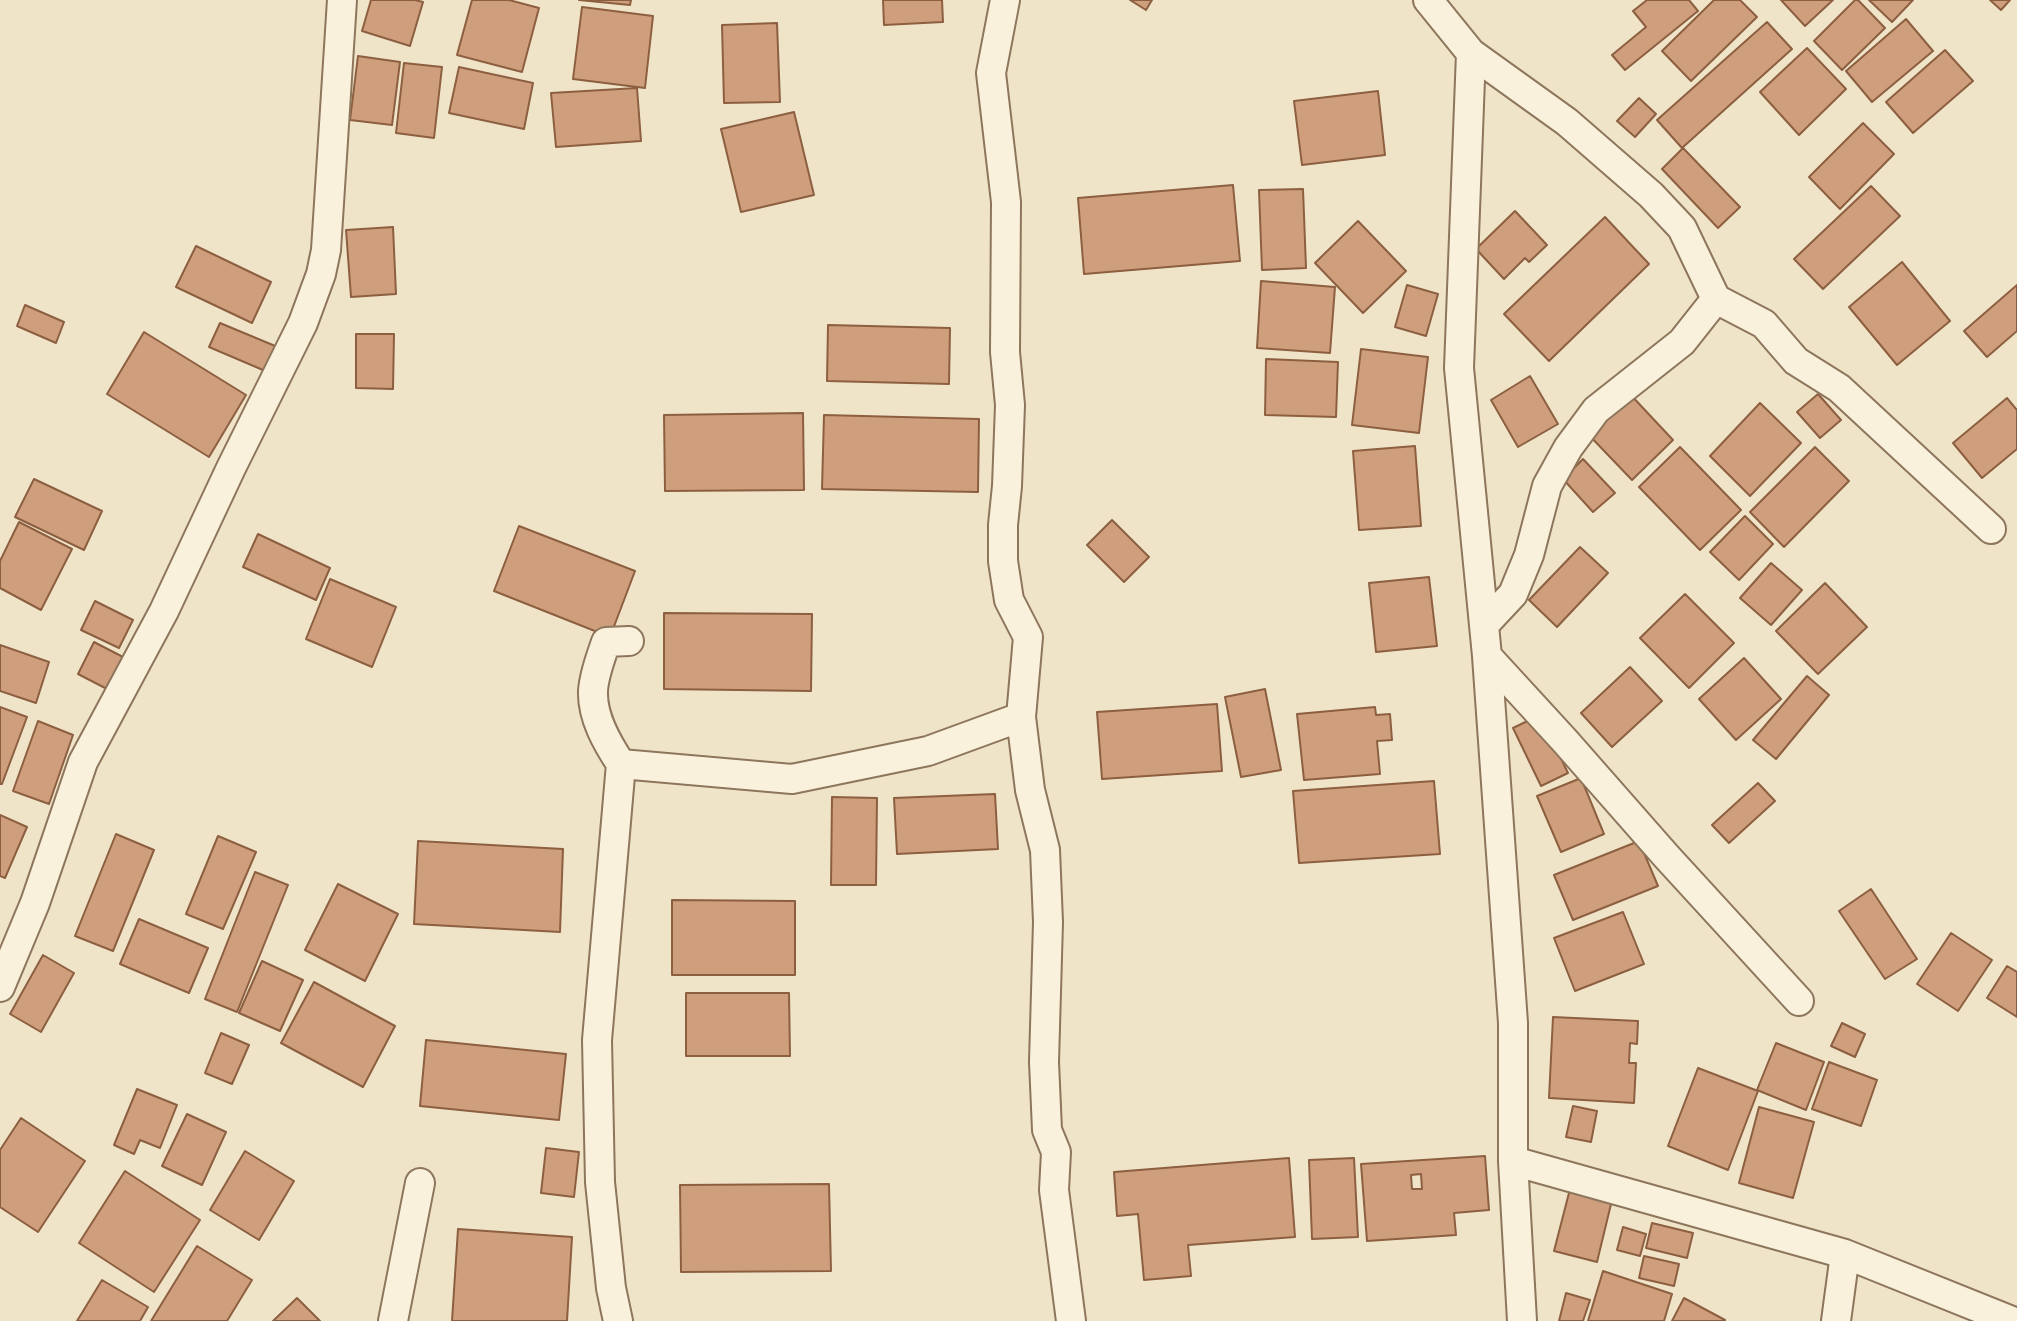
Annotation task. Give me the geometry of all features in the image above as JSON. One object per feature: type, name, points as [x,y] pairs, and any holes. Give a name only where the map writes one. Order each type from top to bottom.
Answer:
[{"type":"street","points":[[0,988],[36,903],[83,762],[164,611],[303,323],[321,274],[326,250],[342,0]]},
{"type":"street","points":[[1005,0],[991,73],[1006,202],[1005,352],[1010,405],[1003,561],[1009,600],[1028,637],[1021,717],[1030,790],[1045,850],[1048,922],[1044,1062],[1047,1130],[1056,1152],[1054,1191],[1071,1321]]},
{"type":"street","points":[[1428,0],[1471,52],[1567,122],[1651,195],[1682,228],[1716,299],[1764,324],[1796,361],[1839,388],[1991,529]]},
{"type":"street","points":[[1471,52],[1458,369],[1487,656],[1513,1023],[1513,1161],[1522,1321]]},
{"type":"street","points":[[1484,625],[1513,594],[1529,555],[1547,486],[1568,447],[1596,410],[1682,342],[1716,299]]},
{"type":"street","points":[[618,1321],[611,1288],[600,1182],[597,1040],[621,764],[606,742],[598,720],[593,692],[598,665],[607,642],[629,641]]},
{"type":"street","points":[[1487,656],[1799,1001]]},
{"type":"street","points":[[621,764],[792,779],[928,751],[1021,717]]},
{"type":"street","points":[[1513,1161],[1845,1254],[2012,1321]]},
{"type":"street","points":[[393,1321],[420,1183]]},
{"type":"street","points":[[1836,1321],[1845,1254]]},
{"type":"building","points":[[371,0],[423,2],[410,46],[362,31]]},
{"type":"building","points":[[472,0],[509,0],[539,8],[522,72],[457,55]]},
{"type":"building","points":[[579,0],[631,0],[630,5]]},
{"type":"building","points":[[883,0],[942,0],[943,22],[884,25]]},
{"type":"building","points":[[1130,0],[1152,0],[1146,10]]},
{"type":"building","points":[[1647,0],[1689,0],[1698,11],[1625,70],[1612,55],[1646,27],[1633,11]]},
{"type":"building","points":[[1714,0],[1740,0],[1757,17],[1691,81],[1662,51]]},
{"type":"building","points":[[1781,0],[1833,0],[1805,26]]},
{"type":"building","points":[[1855,0],[1885,28],[1842,70],[1814,41]]},
{"type":"building","points":[[1869,0],[1913,0],[1892,22]]},
{"type":"building","points":[[1990,0],[2010,0],[2001,10]]},
{"type":"building","points":[[582,7],[653,16],[645,88],[573,79]]},
{"type":"building","points":[[1906,19],[1933,51],[1872,102],[1846,71]]},
{"type":"building","points":[[1767,22],[1792,49],[1682,148],[1657,120]]},
{"type":"building","points":[[777,23],[780,102],[724,103],[722,25]]},
{"type":"building","points":[[1807,48],[1846,89],[1799,135],[1760,92]]},
{"type":"building","points":[[1945,50],[1973,81],[1913,133],[1886,102]]},
{"type":"building","points":[[358,56],[400,62],[392,125],[350,120]]},
{"type":"building","points":[[404,63],[442,67],[434,138],[396,133]]},
{"type":"building","points":[[459,67],[533,83],[524,129],[449,113]]},
{"type":"building","points":[[637,88],[641,141],[556,147],[551,93]]},
{"type":"building","points":[[1378,91],[1385,155],[1302,165],[1294,101]]},
{"type":"building","points":[[1639,98],[1656,114],[1635,137],[1617,121]]},
{"type":"building","points":[[794,112],[814,195],[741,212],[721,129]]},
{"type":"building","points":[[1863,123],[1894,154],[1840,209],[1809,177]]},
{"type":"building","points":[[1683,148],[1740,207],[1718,228],[1662,169]]},
{"type":"building","points":[[1233,185],[1240,261],[1084,274],[1078,198]]},
{"type":"building","points":[[1871,186],[1900,216],[1823,289],[1794,259]]},
{"type":"building","points":[[1303,189],[1306,268],[1262,270],[1259,190]]},
{"type":"building","points":[[1515,211],[1547,245],[1529,262],[1525,258],[1504,279],[1476,249]]},
{"type":"building","points":[[1605,217],[1649,264],[1549,361],[1504,314]]},
{"type":"building","points":[[1358,221],[1406,271],[1363,313],[1315,263]]},
{"type":"building","points":[[393,227],[396,294],[351,297],[346,230]]},
{"type":"building","points":[[196,246],[271,282],[252,323],[176,287]]},
{"type":"building","points":[[1902,262],[1950,321],[1897,365],[1849,307]]},
{"type":"building","points":[[1261,281],[1335,287],[1330,353],[1257,348]]},
{"type":"building","points":[[1407,285],[1438,294],[1426,336],[1395,327]]},
{"type":"building","points":[[2017,285],[2017,331],[1987,357],[1964,331]]},
{"type":"building","points":[[25,305],[64,322],[56,343],[17,326]]},
{"type":"building","points":[[220,323],[280,348],[270,373],[209,347]]},
{"type":"building","points":[[828,325],[950,328],[949,384],[827,381]]},
{"type":"building","points":[[144,332],[246,395],[209,457],[107,394]]},
{"type":"building","points":[[356,334],[394,334],[393,389],[356,388]]},
{"type":"building","points":[[1361,349],[1428,357],[1419,433],[1352,425]]},
{"type":"building","points":[[1266,359],[1338,362],[1336,417],[1265,415]]},
{"type":"building","points":[[1530,376],[1558,424],[1518,447],[1491,400]]},
{"type":"building","points":[[1628,392],[1673,440],[1632,480],[1586,432]]},
{"type":"building","points":[[1818,394],[1841,420],[1820,438],[1797,412]]},
{"type":"building","points":[[2007,398],[2017,410],[2017,449],[1982,478],[1953,443]]},
{"type":"building","points":[[1760,403],[1801,443],[1750,496],[1710,456]]},
{"type":"building","points":[[803,413],[804,490],[665,491],[664,415]]},
{"type":"building","points":[[824,415],[979,419],[978,492],[822,489]]},
{"type":"building","points":[[1415,446],[1421,526],[1359,530],[1353,451]]},
{"type":"building","points":[[1680,447],[1741,510],[1700,550],[1639,487]]},
{"type":"building","points":[[1815,447],[1849,481],[1784,547],[1750,512]]},
{"type":"building","points":[[1583,459],[1615,493],[1593,512],[1563,479]]},
{"type":"building","points":[[34,479],[102,511],[84,550],[15,517]]},
{"type":"building","points":[[1745,516],[1773,544],[1739,580],[1710,552]]},
{"type":"building","points":[[1112,520],[1149,557],[1124,582],[1087,545]]},
{"type":"building","points":[[19,522],[72,549],[41,610],[0,588],[0,561]]},
{"type":"building","points":[[519,526],[635,571],[610,637],[494,591]]},
{"type":"building","points":[[258,534],[330,568],[316,600],[243,567]]},
{"type":"building","points":[[1580,547],[1608,573],[1557,627],[1529,600]]},
{"type":"building","points":[[1771,563],[1802,590],[1771,625],[1740,598]]},
{"type":"building","points":[[1429,577],[1437,646],[1376,652],[1369,583]]},
{"type":"building","points":[[330,579],[396,607],[372,667],[306,639]]},
{"type":"building","points":[[1825,583],[1867,627],[1818,674],[1776,631]]},
{"type":"building","points":[[1685,594],[1734,643],[1689,688],[1640,638]]},
{"type":"building","points":[[95,601],[133,620],[119,648],[81,630]]},
{"type":"building","points":[[664,613],[812,614],[811,691],[664,689]]},
{"type":"building","points":[[94,642],[123,657],[107,689],[78,674]]},
{"type":"building","points":[[0,645],[49,662],[36,703],[0,691]]},
{"type":"building","points":[[1744,658],[1781,699],[1736,740],[1699,699]]},
{"type":"building","points":[[1630,667],[1662,701],[1612,747],[1581,713]]},
{"type":"building","points":[[1807,676],[1829,695],[1776,759],[1753,740]]},
{"type":"building","points":[[1265,689],[1281,770],[1241,777],[1225,697]]},
{"type":"building","points":[[1217,704],[1222,771],[1102,779],[1097,712]]},
{"type":"building","points":[[0,707],[27,717],[2,784],[0,784]]},
{"type":"building","points":[[1375,707],[1376,715],[1390,714],[1392,740],[1377,741],[1380,774],[1304,780],[1297,714]]},
{"type":"building","points":[[1540,715],[1568,773],[1541,786],[1513,728]]},
{"type":"building","points":[[38,721],[73,735],[49,804],[13,791]]},
{"type":"building","points":[[1581,778],[1604,834],[1561,852],[1537,796]]},
{"type":"building","points":[[1434,781],[1440,854],[1299,863],[1293,791]]},
{"type":"building","points":[[1758,783],[1775,801],[1729,843],[1712,825]]},
{"type":"building","points":[[995,794],[998,849],[897,854],[894,798]]},
{"type":"building","points":[[832,797],[877,798],[876,885],[831,885]]},
{"type":"building","points":[[0,815],[27,827],[5,878],[0,876]]},
{"type":"building","points":[[116,834],[154,850],[113,951],[75,936]]},
{"type":"building","points":[[218,836],[256,852],[223,929],[186,914]]},
{"type":"building","points":[[418,841],[563,849],[560,932],[414,924]]},
{"type":"building","points":[[1639,841],[1658,886],[1573,920],[1554,875]]},
{"type":"building","points":[[255,872],[288,885],[237,1012],[205,999]]},
{"type":"building","points":[[338,884],[398,914],[365,981],[305,950]]},
{"type":"building","points":[[1871,889],[1917,959],[1885,979],[1839,911]]},
{"type":"building","points":[[672,900],[795,901],[795,975],[672,975]]},
{"type":"building","points":[[1623,912],[1644,964],[1575,991],[1554,938]]},
{"type":"building","points":[[139,919],[208,948],[189,993],[120,964]]},
{"type":"building","points":[[1951,933],[1992,960],[1958,1011],[1917,984]]},
{"type":"building","points":[[43,955],[74,973],[41,1032],[10,1014]]},
{"type":"building","points":[[262,961],[303,980],[280,1031],[239,1013]]},
{"type":"building","points":[[2007,966],[2017,972],[2017,1017],[1987,998]]},
{"type":"building","points":[[314,982],[395,1026],[363,1087],[281,1043]]},
{"type":"building","points":[[686,993],[789,993],[790,1056],[686,1056]]},
{"type":"building","points":[[1553,1017],[1638,1021],[1637,1044],[1630,1043],[1629,1063],[1636,1063],[1634,1103],[1549,1098]]},
{"type":"building","points":[[1842,1023],[1865,1034],[1855,1057],[1831,1046]]},
{"type":"building","points":[[221,1033],[249,1045],[232,1084],[205,1073]]},
{"type":"building","points":[[426,1040],[566,1054],[559,1120],[420,1106]]},
{"type":"building","points":[[1776,1043],[1824,1062],[1806,1110],[1757,1090]]},
{"type":"building","points":[[1829,1062],[1877,1080],[1861,1126],[1812,1109]]},
{"type":"building","points":[[1698,1068],[1758,1091],[1728,1170],[1668,1146]]},
{"type":"building","points":[[137,1089],[177,1105],[160,1148],[140,1140],[134,1154],[114,1145]]},
{"type":"building","points":[[1573,1106],[1597,1111],[1591,1142],[1566,1137]]},
{"type":"building","points":[[1759,1107],[1814,1122],[1793,1198],[1739,1183]]},
{"type":"building","points":[[187,1114],[226,1132],[202,1185],[162,1166]]},
{"type":"building","points":[[21,1118],[85,1161],[38,1232],[0,1207],[0,1150]]},
{"type":"building","points":[[546,1148],[579,1152],[574,1197],[541,1193]]},
{"type":"building","points":[[245,1151],[294,1181],[259,1240],[210,1210]]},
{"type":"building","points":[[1485,1156],[1489,1210],[1454,1213],[1456,1235],[1367,1241],[1361,1164]],"holes":[[[1421,1174],[1422,1189],[1412,1189],[1411,1175]]]},
{"type":"building","points":[[1289,1158],[1295,1237],[1188,1245],[1191,1276],[1144,1280],[1138,1214],[1117,1216],[1114,1172]]},
{"type":"building","points":[[1354,1158],[1358,1237],[1312,1239],[1309,1160]]},
{"type":"building","points":[[125,1171],[200,1220],[154,1292],[79,1243]]},
{"type":"building","points":[[829,1184],[831,1271],[681,1272],[680,1185]]},
{"type":"building","points":[[1570,1189],[1612,1200],[1597,1262],[1554,1251]]},
{"type":"building","points":[[1652,1223],[1693,1233],[1687,1258],[1646,1248]]},
{"type":"building","points":[[1623,1227],[1646,1234],[1640,1256],[1617,1250]]},
{"type":"building","points":[[458,1229],[572,1237],[567,1321],[452,1321]]},
{"type":"building","points":[[197,1246],[252,1280],[227,1321],[151,1321]]},
{"type":"building","points":[[1644,1256],[1679,1264],[1674,1286],[1639,1278]]},
{"type":"building","points":[[1603,1271],[1672,1294],[1664,1321],[1588,1321]]},
{"type":"building","points":[[102,1280],[148,1307],[140,1321],[77,1321]]},
{"type":"building","points":[[1566,1293],[1590,1300],[1583,1321],[1559,1321]]},
{"type":"building","points":[[297,1298],[320,1321],[273,1321]]},
{"type":"building","points":[[1684,1298],[1725,1320],[1725,1321],[1672,1321]]}]
